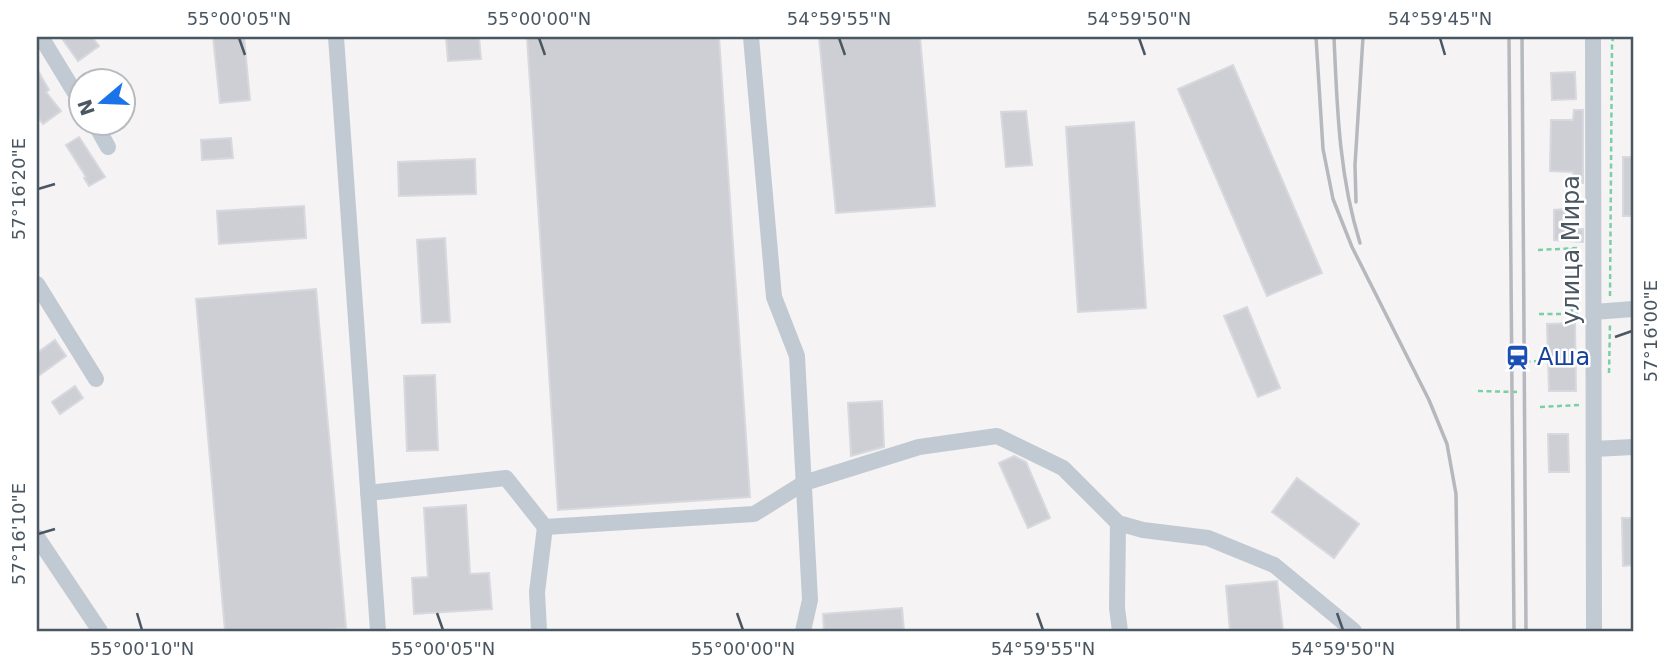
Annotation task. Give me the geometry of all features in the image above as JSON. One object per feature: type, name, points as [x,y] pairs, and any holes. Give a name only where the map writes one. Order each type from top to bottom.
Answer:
[{"type":"street","points":[[41,37],[66,78]]},
{"type":"street","points":[[336,37],[378,631]]},
{"type":"street","points":[[751,37],[774,297],[797,356],[810,600],[803,631]]},
{"type":"street","name":"улица Мира","points":[[1593,37],[1595,313],[1601,358],[1594,449],[1594,631]]},
{"type":"street","points":[[102,136],[108,146]]},
{"type":"street","points":[[37,284],[96,379]]},
{"type":"street","points":[[1595,313],[1633,309]]},
{"type":"street","points":[[545,527],[754,514],[804,483],[919,447],[997,436],[1063,468],[1118,523],[1143,530],[1208,538],[1273,565],[1354,631]]},
{"type":"street","points":[[1594,449],[1633,447]]},
{"type":"street","points":[[368,493],[506,478],[545,527],[537,592],[539,631]]},
{"type":"street","points":[[1118,523],[1117,608],[1120,631]]},
{"type":"street","points":[[37,537],[100,631]]},
{"type":"path","points":[[1609,384],[1601,358],[1595,313],[1611,225],[1614,37]]},
{"type":"path","points":[[1594,225],[1611,225]]},
{"type":"path","points":[[1571,248],[1572,314]]},
{"type":"path","points":[[1538,250],[1588,248]]},
{"type":"path","points":[[1539,314],[1595,313]]},
{"type":"path","points":[[1517,362],[1539,361]]},
{"type":"path","points":[[1478,391],[1518,392]]},
{"type":"path","points":[[1540,407],[1584,405]]},
{"type":"building","points":[[61,37],[92,37],[99,46],[78,61]]},
{"type":"building","points":[[213,37],[244,37],[250,100],[220,103]]},
{"type":"building","points":[[446,37],[479,37],[481,59],[448,61]]},
{"type":"building","points":[[527,37],[719,37],[750,497],[558,510]]},
{"type":"building","points":[[819,37],[920,37],[935,206],[836,213]]},
{"type":"building","points":[[1233,65],[1322,273],[1267,296],[1178,89]]},
{"type":"building","points":[[37,69],[49,90],[46,92],[61,111],[43,124],[37,116]]},
{"type":"building","points":[[1575,72],[1576,99],[1552,100],[1551,73]]},
{"type":"building","points":[[1574,110],[1583,110],[1583,183],[1573,183],[1573,172],[1550,171],[1551,120],[1573,120]]},
{"type":"building","points":[[1026,111],[1032,165],[1006,167],[1001,112]]},
{"type":"building","points":[[1134,122],[1146,308],[1078,312],[1066,127]]},
{"type":"building","points":[[79,137],[105,177],[89,186],[66,145]]},
{"type":"building","points":[[231,138],[233,158],[202,160],[201,140]]},
{"type":"building","points":[[1623,157],[1633,157],[1633,216],[1623,216]]},
{"type":"building","points":[[475,159],[476,194],[399,196],[398,162]]},
{"type":"building","points":[[304,206],[306,238],[219,244],[217,211]]},
{"type":"building","points":[[1565,209],[1566,230],[1583,229],[1583,242],[1554,240],[1554,210]]},
{"type":"building","points":[[445,238],[450,322],[422,323],[417,240]]},
{"type":"building","points":[[316,289],[346,628],[225,631],[196,299]]},
{"type":"building","points":[[1247,307],[1280,388],[1258,397],[1224,316]]},
{"type":"building","name":"Аша","points":[[1575,323],[1576,391],[1549,391],[1547,324]]},
{"type":"building","points":[[55,340],[66,356],[37,377],[37,353]]},
{"type":"building","points":[[435,375],[438,450],[407,451],[404,376]]},
{"type":"building","points":[[75,386],[83,398],[60,414],[52,402]]},
{"type":"building","points":[[882,401],[884,447],[851,456],[848,403]]},
{"type":"building","points":[[1548,434],[1568,434],[1569,472],[1549,472]]},
{"type":"building","points":[[1014,456],[1026,462],[1050,518],[1028,528],[999,463]]},
{"type":"building","points":[[1297,478],[1359,524],[1334,558],[1272,512]]},
{"type":"building","points":[[466,505],[470,574],[489,573],[492,609],[414,614],[412,578],[428,577],[424,508]]},
{"type":"building","points":[[1622,518],[1633,518],[1633,565],[1623,566]]},
{"type":"building","points":[[1277,581],[1283,631],[1230,631],[1226,586]]},
{"type":"building","points":[[902,608],[904,631],[824,631],[823,614]]},
{"type":"railway","points":[[1316,37],[1323,149],[1333,199],[1352,247],[1429,400],[1447,444],[1456,494],[1458,631]]},
{"type":"railway","points":[[1334,37],[1343,167],[1360,243]]},
{"type":"railway","points":[[1356,202],[1355,165],[1363,37]]},
{"type":"railway","points":[[1509,37],[1514,631]]},
{"type":"railway","points":[[1522,37],[1526,631]]},
{"type":"place","name":"Аша","points":[[1517,357]]}]
